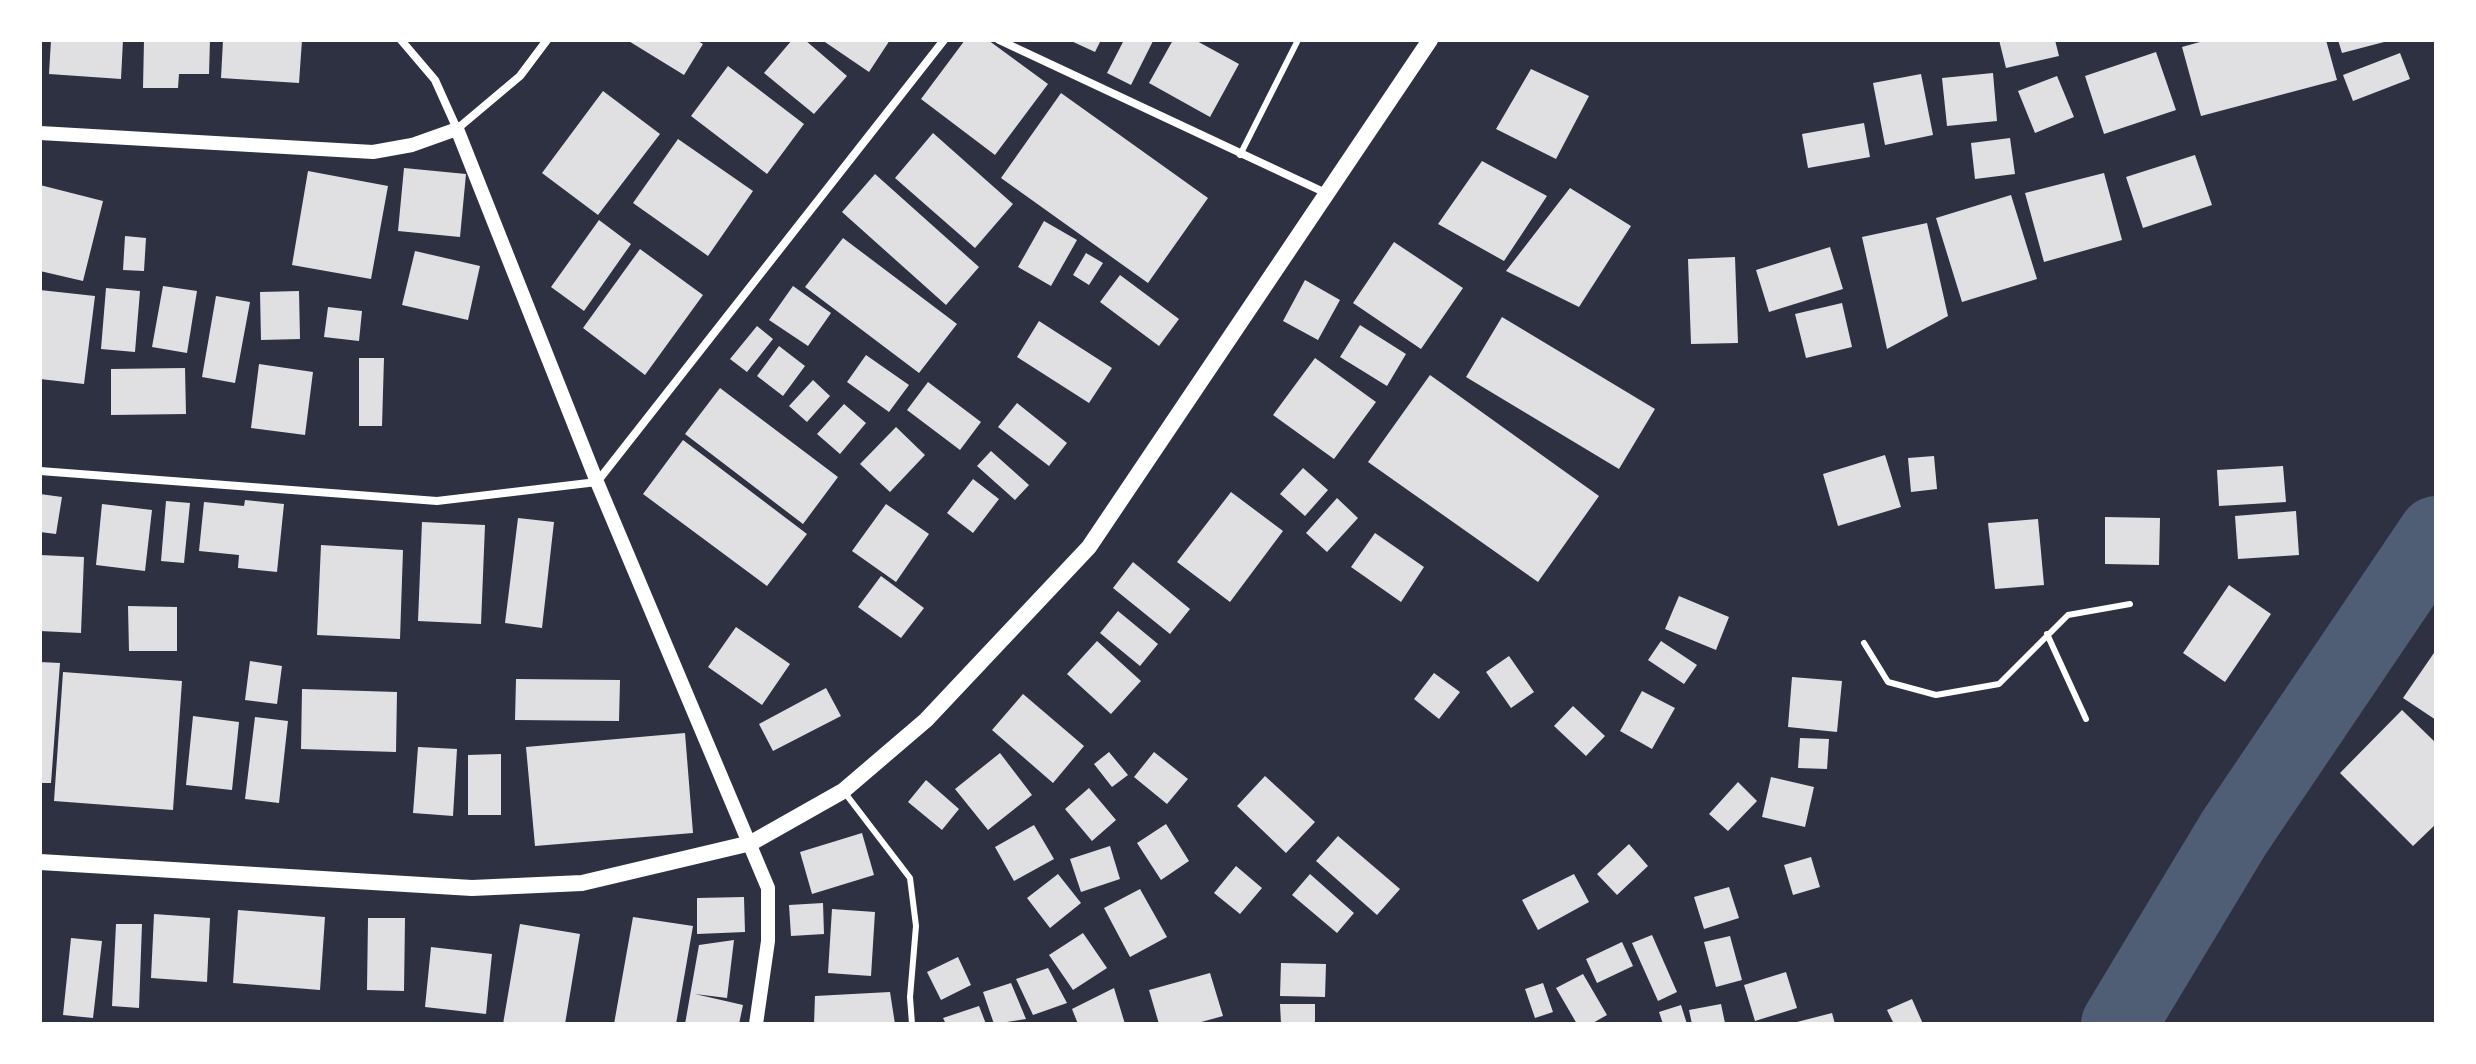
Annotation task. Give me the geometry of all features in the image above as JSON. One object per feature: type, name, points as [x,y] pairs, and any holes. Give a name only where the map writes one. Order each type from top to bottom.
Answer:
[{"type":"main road","points":[[40,862],[472,888],[582,883],[751,843],[843,791],[926,720],[1089,547],[1329,195],[1430,40]]},
{"type":"street","points":[[401,40],[435,80],[457,129],[597,482],[768,888],[768,941],[756,1024]]},
{"type":"street","points":[[40,133],[373,152],[412,145],[457,129],[520,76],[547,40]]},
{"type":"street","points":[[40,471],[437,501],[597,482],[944,40]]},
{"type":"street","points":[[999,40],[1329,195]]},
{"type":"lane","points":[[1240,155],[1298,40]]},
{"type":"lane","points":[[1864,643],[1888,682],[1936,695],[1999,684],[2068,615],[2130,604]]},
{"type":"lane","points":[[2047,634],[2086,719]]},
{"type":"lane","points":[[843,791],[910,878],[916,926],[910,997],[912,1024]]},
{"type":"building","points":[[51,40],[123,40],[121,79],[49,74]]},
{"type":"building","points":[[144,40],[210,40],[209,74],[179,74],[178,88],[143,88]]},
{"type":"building","points":[[223,40],[302,40],[299,83],[221,78]]},
{"type":"building","points":[[627,40],[696,40],[703,44],[684,75]]},
{"type":"building","points":[[792,40],[805,40],[847,76],[814,114],[764,73]]},
{"type":"building","points":[[822,40],[890,40],[869,72]]},
{"type":"building","points":[[965,40],[988,40],[1048,84],[995,155],[921,99]]},
{"type":"building","points":[[1069,40],[1101,40],[1095,52]]},
{"type":"building","points":[[1124,40],[1153,41],[1131,85],[1107,73]]},
{"type":"building","points":[[1173,40],[1195,40],[1239,64],[1210,117],[1149,83]]},
{"type":"building","points":[[1999,40],[2055,40],[2059,56],[2006,68]]},
{"type":"building","points":[[2207,40],[2326,40],[2337,80],[2201,116],[2182,47]]},
{"type":"building","points":[[2338,40],[2388,40],[2388,41],[2342,53]]},
{"type":"building","points":[[2156,52],[2176,110],[2104,134],[2085,76]]},
{"type":"building","points":[[2400,53],[2410,79],[2353,101],[2343,75]]},
{"type":"building","points":[[728,66],[804,124],[767,174],[691,116]]},
{"type":"building","points":[[1531,69],[1589,96],[1556,159],[1496,129]]},
{"type":"building","points":[[1993,73],[1997,121],[1947,126],[1942,78]]},
{"type":"building","points":[[1921,74],[1933,135],[1885,145],[1873,83]]},
{"type":"building","points":[[2057,76],[2074,117],[2035,133],[2018,91]]},
{"type":"building","points":[[603,91],[660,134],[598,215],[542,173]]},
{"type":"building","points":[[1061,93],[1208,198],[1148,283],[1001,178]]},
{"type":"building","points":[[1864,123],[1870,157],[1808,168],[1802,134]]},
{"type":"building","points":[[933,133],[1013,204],[975,248],[895,178]]},
{"type":"building","points":[[2010,138],[2015,174],[1975,179],[1971,143]]},
{"type":"building","points":[[678,139],[753,191],[708,256],[633,203]]},
{"type":"building","points":[[2195,155],[2212,205],[2143,228],[2126,177]]},
{"type":"building","points":[[1482,161],[1547,196],[1504,261],[1438,224]]},
{"type":"building","points":[[404,168],[466,174],[460,237],[398,231]]},
{"type":"building","points":[[308,171],[388,186],[371,279],[292,265]]},
{"type":"building","points":[[2104,173],[2122,240],[2044,262],[2025,193]]},
{"type":"building","points":[[875,174],[979,267],[946,305],[842,212]]},
{"type":"building","points":[[40,185],[103,201],[83,281],[40,271]]},
{"type":"building","points":[[1570,188],[1631,226],[1579,307],[1506,271]]},
{"type":"building","points":[[2011,195],[2037,279],[1962,302],[1936,218]]},
{"type":"building","points":[[599,220],[631,244],[584,311],[551,287]]},
{"type":"building","points":[[1044,221],[1077,240],[1051,286],[1018,267]]},
{"type":"building","points":[[1927,223],[1948,316],[1887,349],[1862,237]]},
{"type":"building","points":[[125,236],[146,238],[144,271],[123,270]]},
{"type":"building","points":[[843,238],[957,324],[919,373],[805,287]]},
{"type":"building","points":[[1394,242],[1463,288],[1421,349],[1353,303]]},
{"type":"building","points":[[1830,247],[1843,289],[1769,312],[1756,270]]},
{"type":"building","points":[[640,249],[703,295],[645,375],[583,328]]},
{"type":"building","points":[[415,251],[480,266],[468,320],[402,305]]},
{"type":"building","points":[[1086,253],[1103,263],[1089,285],[1073,275]]},
{"type":"building","points":[[1735,257],[1738,343],[1691,344],[1688,259]]},
{"type":"building","points":[[1120,275],[1179,319],[1159,346],[1100,302]]},
{"type":"building","points":[[1305,280],[1340,300],[1318,340],[1283,321]]},
{"type":"building","points":[[163,286],[197,291],[187,353],[152,347]]},
{"type":"building","points":[[793,286],[831,313],[808,346],[769,320]]},
{"type":"building","points":[[106,288],[140,291],[135,352],[101,349]]},
{"type":"building","points":[[40,290],[95,296],[84,384],[40,379]]},
{"type":"building","points":[[299,291],[300,339],[261,340],[260,292]]},
{"type":"building","points":[[216,296],[250,302],[235,383],[202,377]]},
{"type":"building","points":[[1842,303],[1852,347],[1806,358],[1795,314]]},
{"type":"building","points":[[328,307],[362,311],[359,341],[324,337]]},
{"type":"building","points":[[1502,317],[1655,409],[1619,469],[1466,377]]},
{"type":"building","points":[[1039,321],[1112,368],[1089,403],[1017,357]]},
{"type":"building","points":[[1360,325],[1406,354],[1387,386],[1340,357]]},
{"type":"building","points":[[757,326],[773,339],[747,372],[730,359]]},
{"type":"building","points":[[779,346],[805,366],[783,396],[757,376]]},
{"type":"building","points":[[866,355],[909,385],[889,412],[847,382]]},
{"type":"building","points":[[359,358],[384,358],[382,426],[359,426]]},
{"type":"building","points":[[1315,358],[1376,402],[1334,459],[1273,415]]},
{"type":"building","points":[[259,364],[313,372],[305,435],[251,428]]},
{"type":"building","points":[[185,368],[186,414],[111,415],[111,369]]},
{"type":"building","points":[[1430,375],[1599,496],[1538,582],[1368,462]]},
{"type":"building","points":[[813,380],[830,396],[807,422],[789,406]]},
{"type":"building","points":[[928,382],[981,422],[960,450],[907,410]]},
{"type":"building","points":[[720,388],[838,477],[803,524],[685,434]]},
{"type":"building","points":[[1017,403],[1067,443],[1049,466],[998,427]]},
{"type":"building","points":[[844,404],[866,423],[840,454],[817,434]]},
{"type":"building","points":[[896,427],[925,455],[890,492],[860,464]]},
{"type":"building","points":[[683,440],[807,534],[767,586],[643,494]]},
{"type":"building","points":[[991,451],[1029,485],[1015,500],[977,466]]},
{"type":"building","points":[[1885,455],[1901,507],[1838,526],[1823,474]]},
{"type":"building","points":[[1934,456],[1937,489],[1911,492],[1908,458]]},
{"type":"building","points":[[2283,466],[2286,502],[2219,506],[2217,470]]},
{"type":"building","points":[[1303,468],[1328,490],[1305,516],[1280,494]]},
{"type":"building","points":[[973,479],[999,499],[973,533],[947,513]]},
{"type":"building","points":[[1231,492],[1283,531],[1230,602],[1177,562]]},
{"type":"building","points":[[40,494],[62,497],[56,534],[40,532]]},
{"type":"building","points":[[1337,498],[1358,518],[1327,552],[1306,533]]},
{"type":"building","points":[[245,500],[284,504],[277,572],[238,568],[239,555],[199,551],[204,502],[244,506]]},
{"type":"building","points":[[166,501],[190,503],[184,563],[161,561]]},
{"type":"building","points":[[102,504],[152,510],[145,571],[96,565]]},
{"type":"building","points":[[886,504],[929,534],[896,582],[852,551]]},
{"type":"building","points":[[2296,511],[2299,555],[2238,559],[2235,516]]},
{"type":"building","points":[[2105,517],[2160,518],[2159,565],[2105,564]]},
{"type":"building","points":[[518,518],[554,522],[542,628],[505,623]]},
{"type":"building","points":[[2038,519],[2044,585],[1995,589],[1988,523]]},
{"type":"building","points":[[422,522],[485,525],[481,624],[418,621]]},
{"type":"building","points":[[1375,533],[1424,567],[1401,602],[1351,567]]},
{"type":"building","points":[[321,545],[403,550],[400,639],[317,635]]},
{"type":"building","points":[[40,555],[84,557],[81,633],[40,631]]},
{"type":"building","points":[[1133,562],[1190,609],[1170,634],[1113,588]]},
{"type":"building","points":[[881,576],[924,608],[901,638],[858,607]]},
{"type":"building","points":[[2229,585],[2271,614],[2225,682],[2183,653]]},
{"type":"building","points":[[1679,596],[1729,617],[1716,650],[1665,629]]},
{"type":"building","points":[[128,606],[177,607],[177,651],[129,651]]},
{"type":"building","points":[[1118,611],[1158,644],[1140,666],[1100,633]]},
{"type":"building","points":[[736,627],[790,664],[762,705],[708,667]]},
{"type":"building","points":[[1097,641],[1141,681],[1111,714],[1067,674]]},
{"type":"building","points":[[1661,641],[1697,665],[1684,684],[1648,660]]},
{"type":"building","points":[[2436,650],[2436,720],[2403,698]]},
{"type":"building","points":[[1509,656],[1534,692],[1511,708],[1486,672]]},
{"type":"building","points":[[250,661],[282,666],[277,704],[245,700]]},
{"type":"building","points":[[40,662],[60,663],[51,783],[40,783]]},
{"type":"building","points":[[63,672],[182,681],[173,810],[54,801]]},
{"type":"building","points":[[1434,673],[1460,692],[1439,719],[1414,699]]},
{"type":"building","points":[[1792,677],[1842,681],[1837,732],[1788,727]]},
{"type":"building","points":[[516,679],[620,680],[619,721],[515,720]]},
{"type":"building","points":[[826,688],[841,716],[773,751],[759,724]]},
{"type":"building","points":[[302,689],[397,692],[396,752],[301,749]]},
{"type":"building","points":[[1642,691],[1675,708],[1652,749],[1620,731]]},
{"type":"building","points":[[1023,694],[1084,746],[1053,783],[992,730]]},
{"type":"building","points":[[1573,706],[1605,736],[1586,756],[1554,726]]},
{"type":"building","points":[[2402,710],[2436,743],[2436,824],[2413,846],[2340,773]]},
{"type":"building","points":[[193,716],[239,722],[232,790],[186,785]]},
{"type":"building","points":[[255,717],[288,721],[279,803],[245,799]]},
{"type":"building","points":[[685,733],[693,833],[535,846],[526,747]]},
{"type":"building","points":[[1800,738],[1829,739],[1827,769],[1798,768]]},
{"type":"building","points":[[418,747],[457,749],[453,816],[413,813]]},
{"type":"building","points":[[1109,752],[1128,775],[1112,787],[1094,764]]},
{"type":"building","points":[[1154,752],[1188,779],[1167,804],[1134,777]]},
{"type":"building","points":[[1000,753],[1032,795],[988,830],[955,789]]},
{"type":"building","points":[[501,754],[501,815],[468,815],[468,755]]},
{"type":"building","points":[[1265,776],[1315,822],[1286,853],[1237,806]]},
{"type":"building","points":[[1771,777],[1814,787],[1805,827],[1762,817]]},
{"type":"building","points":[[926,780],[959,809],[942,830],[908,802]]},
{"type":"building","points":[[1738,782],[1757,801],[1728,831],[1709,814]]},
{"type":"building","points":[[1089,788],[1116,820],[1092,841],[1065,809]]},
{"type":"building","points":[[1166,824],[1189,861],[1161,880],[1137,843]]},
{"type":"building","points":[[1034,825],[1054,859],[1014,881],[995,847]]},
{"type":"building","points":[[862,833],[874,875],[812,894],[800,852]]},
{"type":"building","points":[[1338,836],[1400,889],[1377,915],[1316,861]]},
{"type":"building","points":[[1629,844],[1648,866],[1617,895],[1597,874]]},
{"type":"building","points":[[1110,846],[1120,879],[1081,892],[1070,859]]},
{"type":"building","points":[[1811,857],[1820,887],[1793,895],[1784,865]]},
{"type":"building","points":[[1236,866],[1262,888],[1240,914],[1214,893]]},
{"type":"building","points":[[1058,874],[1081,903],[1050,928],[1027,898]]},
{"type":"building","points":[[1310,874],[1354,913],[1337,933],[1292,895]]},
{"type":"building","points":[[1574,874],[1589,902],[1538,930],[1522,900]]},
{"type":"building","points":[[1729,887],[1739,918],[1704,929],[1694,897]]},
{"type":"building","points":[[1140,889],[1167,937],[1130,957],[1104,908]]},
{"type":"building","points":[[744,897],[745,932],[697,934],[697,898]]},
{"type":"building","points":[[823,903],[824,934],[791,936],[789,905]]},
{"type":"building","points":[[832,909],[875,912],[871,976],[828,973]]},
{"type":"building","points":[[238,910],[325,917],[320,990],[233,983]]},
{"type":"building","points":[[154,914],[210,918],[207,982],[151,978]]},
{"type":"building","points":[[633,917],[693,926],[676,1024],[614,1024]]},
{"type":"building","points":[[368,918],[405,918],[404,991],[367,990]]},
{"type":"building","points":[[116,924],[142,924],[139,1008],[112,1006]]},
{"type":"building","points":[[520,924],[580,934],[565,1024],[503,1024]]},
{"type":"building","points":[[1083,933],[1107,968],[1073,990],[1049,955]]},
{"type":"building","points":[[1652,935],[1677,992],[1658,1001],[1632,943]]},
{"type":"building","points":[[1730,936],[1742,980],[1716,987],[1704,942]]},
{"type":"building","points":[[71,938],[102,941],[93,1018],[63,1015]]},
{"type":"building","points":[[734,940],[727,998],[695,994],[743,1005],[739,1024],[685,1024],[699,945]]},
{"type":"building","points":[[1622,942],[1633,966],[1597,983],[1586,959]]},
{"type":"building","points":[[431,947],[492,954],[486,1014],[425,1007]]},
{"type":"building","points":[[958,957],[971,985],[941,1000],[927,972]]},
{"type":"building","points":[[1281,963],[1326,964],[1325,997],[1280,996]]},
{"type":"building","points":[[1048,968],[1067,1003],[1033,1015],[1016,979]]},
{"type":"building","points":[[1786,972],[1797,1008],[1755,1021],[1744,985]]},
{"type":"building","points":[[1210,973],[1223,1016],[1194,1024],[1159,1024],[1149,990]]},
{"type":"building","points":[[1583,974],[1607,1015],[1591,1024],[1577,1024],[1556,988]]},
{"type":"building","points":[[1011,983],[1026,1019],[994,1024],[983,992]]},
{"type":"building","points":[[1543,983],[1553,1012],[1535,1018],[1525,989]]},
{"type":"building","points":[[1114,988],[1125,1024],[1078,1024],[1072,1009]]},
{"type":"building","points":[[890,992],[895,1024],[814,1024],[815,996]]},
{"type":"building","points":[[1912,999],[1923,1024],[1894,1024],[1887,1010]]},
{"type":"building","points":[[1280,1004],[1315,1004],[1315,1024],[1281,1024]]},
{"type":"building","points":[[1721,1004],[1725,1023],[1692,1024],[1689,1010]]},
{"type":"building","points":[[1681,1005],[1687,1024],[1663,1024],[1659,1012]]},
{"type":"building","points":[[979,1006],[986,1024],[946,1024],[943,1018]]},
{"type":"building","points":[[1832,1013],[1835,1024],[1793,1024],[1793,1023]]},
{"type":"waterway","points":[[2119,1024],[2234,833],[2436,534]]}]
